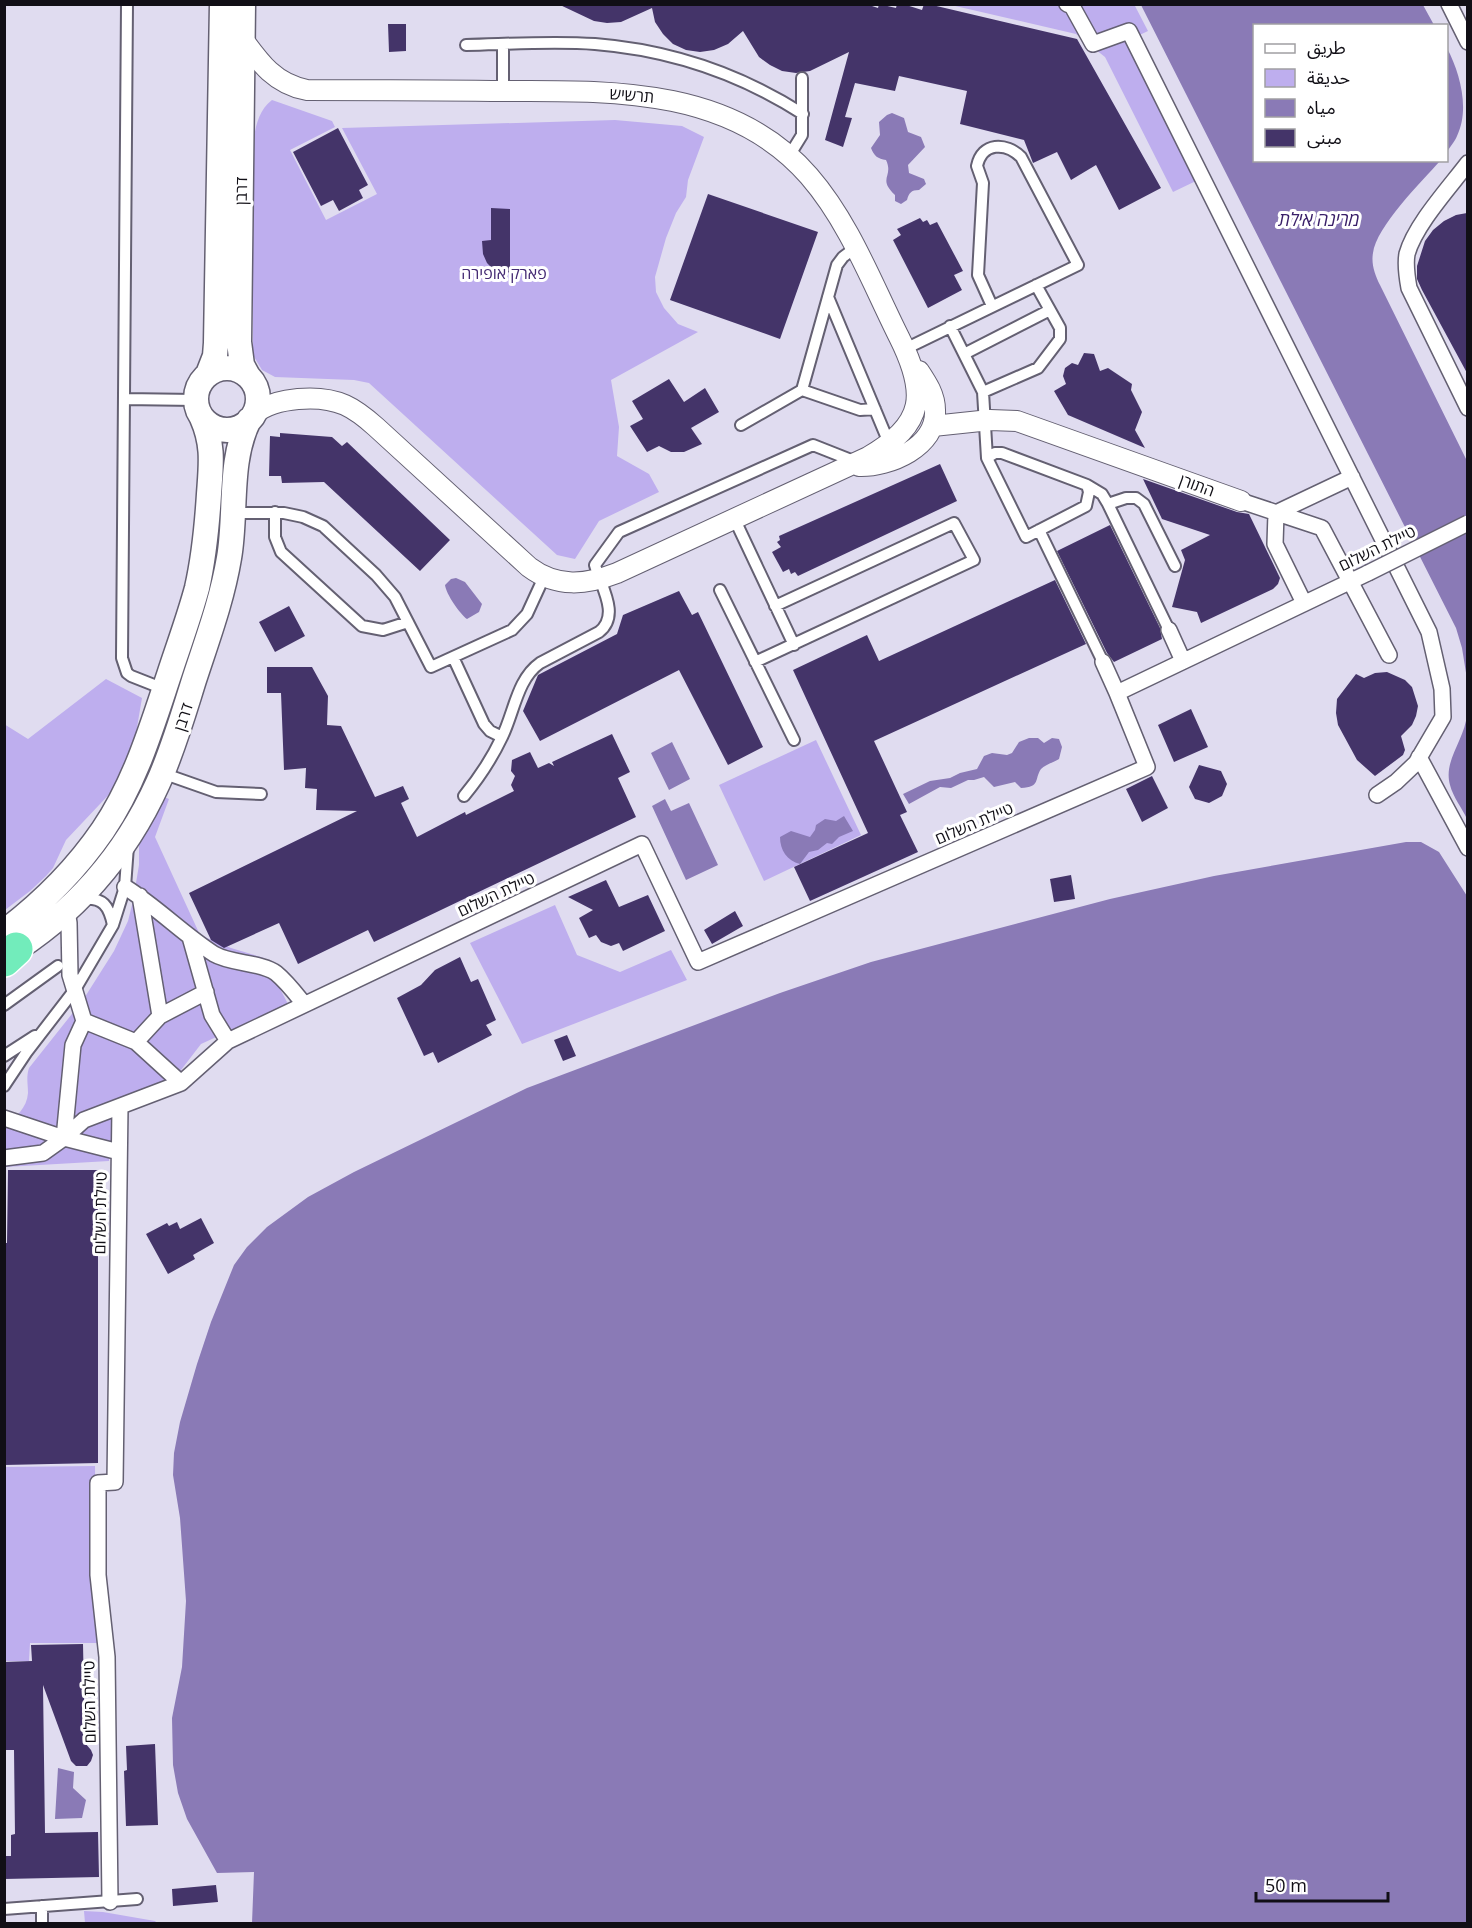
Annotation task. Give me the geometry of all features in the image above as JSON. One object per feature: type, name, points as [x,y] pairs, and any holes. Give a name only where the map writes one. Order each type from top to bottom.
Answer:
[{"type":"street","name":"דרבן","points":[[208,374],[215,356],[216,342],[222,4]]},
{"type":"street","name":"דרבן","points":[[243,4],[239,342],[242,365],[248,376]]},
{"type":"street","points":[[1067,4],[1072,6],[1093,44],[1129,31],[1429,632],[1442,689],[1443,717],[1419,757],[1396,782],[1377,795]]},
{"type":"street","points":[[1449,4],[1467,42]]},
{"type":"street","name":"תרשיש","points":[[242,38],[272,75],[300,89],[633,94],[687,103],[713,111],[763,136],[789,156],[808,175],[828,201],[855,248],[908,354],[934,398],[936,413],[933,426],[915,449],[901,457],[867,466],[852,464]]},
{"type":"street","points":[[1466,167],[1417,232],[1407,255],[1406,271],[1409,288],[1467,408]]},
{"type":"street","name":"תרשיש","points":[[251,417],[270,404],[289,400],[323,400],[348,407],[376,427],[525,564],[544,577],[572,583],[599,579],[616,573],[852,464],[890,443],[907,425],[917,402],[918,389],[908,354]]},
{"type":"street","points":[[226,368],[236,369],[248,376],[257,392],[258,401],[251,417],[237,428],[228,430],[214,427],[199,409],[199,386],[208,374],[226,368]]},
{"type":"street","name":"דרבן","points":[[7,943],[83,857],[102,831],[148,742],[195,597],[205,545],[212,452],[208,432],[199,409]]},
{"type":"street","name":"דרבן","points":[[7,943],[73,905],[103,873],[142,815],[162,773],[172,750],[219,604],[229,558],[238,450],[251,417]]},
{"type":"street","name":"התורן","points":[[933,426],[1008,420],[1026,423],[1322,528],[1389,655]]},
{"type":"street","points":[[1304,603],[1275,544],[1276,513],[1352,477]]},
{"type":"street","name":"טיילת השלום","points":[[110,1902],[107,1657],[98,1575],[98,1493],[99,1483],[115,1482],[120,1107],[181,1083],[228,1041],[642,844],[698,962],[1147,767],[1117,693],[1467,524]]},
{"type":"street","points":[[1169,630],[1183,661]]},
{"type":"street","points":[[1103,662],[1117,693]]},
{"type":"street","points":[[1419,757],[1467,848]]},
{"type":"street","points":[[125,887],[140,896],[217,956],[275,972],[304,1004]]},
{"type":"street","points":[[140,896],[160,1016]]},
{"type":"street","points":[[64,1138],[74,1045],[84,1021],[70,975],[69,923],[73,905]]},
{"type":"street","points":[[190,937],[212,1015],[228,1041]]},
{"type":"street","points":[[136,1042],[160,1016],[206,992]]},
{"type":"street","points":[[84,1021],[136,1042],[181,1083]]},
{"type":"street","points":[[4,1158],[43,1153],[84,1120],[120,1107]]},
{"type":"street","points":[[4,1118],[64,1138],[119,1152]]},
{"type":"lane","points":[[128,4],[122,658],[127,673],[131,676],[164,689]]},
{"type":"lane","points":[[503,44],[503,91]]},
{"type":"lane","points":[[466,45],[593,44],[664,54],[734,76],[781,99],[803,114]]},
{"type":"lane","points":[[789,156],[802,135],[802,78]]},
{"type":"lane","points":[[908,354],[950,326],[992,306],[1036,285],[1077,265],[1021,157],[1008,147],[994,146],[982,153],[977,166],[983,183],[978,275],[992,306]]},
{"type":"lane","points":[[741,425],[802,390],[837,265],[855,248]]},
{"type":"lane","points":[[982,392],[1038,368],[1060,339],[1060,328],[1036,285]]},
{"type":"lane","points":[[828,297],[890,443]]},
{"type":"lane","points":[[964,354],[1050,310]]},
{"type":"lane","points":[[950,326],[982,392],[987,458],[1026,537],[1086,506],[1089,492],[1087,485]]},
{"type":"lane","points":[[802,390],[860,410],[875,409]]},
{"type":"lane","points":[[124,399],[199,409]]},
{"type":"lane","points":[[464,796],[489,762],[502,737],[523,683],[532,669],[599,632],[606,624],[609,615],[608,604],[595,565],[619,532],[813,445],[852,464]]},
{"type":"lane","points":[[987,458],[995,453],[1002,453],[1087,485],[1102,494],[1169,630]]},
{"type":"lane","points":[[1108,504],[1126,498],[1136,498],[1144,504],[1174,566]]},
{"type":"lane","points":[[275,512],[275,537],[281,552],[362,626],[374,630],[388,629],[408,622]]},
{"type":"lane","points":[[234,513],[275,512],[298,515],[323,526],[384,584],[398,602],[431,667],[504,635],[518,625],[534,602],[544,577]]},
{"type":"lane","points":[[734,518],[794,645]]},
{"type":"lane","points":[[755,662],[974,560],[954,523],[775,606]]},
{"type":"lane","points":[[1039,530],[1103,662]]},
{"type":"lane","points":[[720,590],[794,740]]},
{"type":"lane","points":[[453,657],[484,724],[490,731],[502,737]]},
{"type":"lane","points":[[162,773],[216,792],[261,794]]},
{"type":"lane","points":[[4,1086],[75,989],[113,925],[125,887],[128,838]]},
{"type":"lane","points":[[73,905],[94,898],[102,901],[108,908],[113,925]]},
{"type":"lane","points":[[4,1005],[58,966]]},
{"type":"lane","points":[[4,1056],[34,1037],[53,1020]]},
{"type":"lane","points":[[4,1909],[138,1899]]},
{"type":"lane","points":[[42,1906],[42,1923]]},
{"type":"green space","points":[[1129,4],[1135,6],[1148,31],[1125,42],[1198,180],[1173,192],[1105,57],[1076,34],[951,5]]},
{"type":"green space","name":"פארק אופירה","points":[[272,100],[332,121],[335,127],[290,150],[326,220],[377,194],[342,128],[615,120],[682,126],[704,137],[688,180],[686,197],[676,213],[666,238],[655,277],[656,292],[664,308],[678,324],[698,332],[611,380],[619,427],[617,456],[649,474],[659,492],[599,521],[575,559],[557,555],[369,383],[354,380],[275,377],[262,370],[253,355],[253,142],[261,114]]},
{"type":"green space","points":[[106,679],[142,698],[135,739],[117,786],[66,840],[53,868],[46,876],[5,910],[4,724],[28,739]]},
{"type":"green space","points":[[816,740],[861,835],[764,881],[719,785]]},
{"type":"green space","points":[[162,796],[169,799],[155,837],[200,935],[264,958],[288,1004],[201,1044],[171,1083],[115,1099],[109,1161],[5,1167],[5,1125],[26,1103],[29,1068],[83,1000],[114,951],[128,921],[139,865],[139,844],[142,832]]},
{"type":"green space","points":[[555,905],[577,955],[620,972],[671,950],[687,980],[522,1044],[470,943]]},
{"type":"green space","points":[[95,1466],[97,1643],[30,1643],[29,1661],[5,1661],[4,1467]]},
{"type":"green space","points":[[84,1911],[103,1912],[157,1923],[85,1923]]},
{"type":"water","name":"מרינה אילת","points":[[1141,5],[1423,5],[1433,24],[1253,24],[1253,162],[1439,162],[1382,230],[1376,242],[1373,261],[1378,281],[1467,461],[1467,679],[1456,628]]},
{"type":"water","points":[[1448,50],[1462,91],[1463,114],[1456,138],[1448,150]]},
{"type":"water","points":[[892,113],[904,118],[908,132],[921,137],[925,147],[908,165],[909,173],[924,179],[926,184],[919,190],[911,192],[907,200],[901,204],[895,201],[895,195],[887,185],[886,160],[877,157],[871,148],[880,135],[879,122]]},
{"type":"water","points":[[456,578],[465,582],[482,604],[479,612],[467,619],[454,604],[446,589],[445,585],[451,579]]},
{"type":"water","points":[[1467,714],[1468,819],[1453,794],[1449,776],[1449,767],[1463,733]]},
{"type":"water","points":[[1029,738],[1038,738],[1044,743],[1052,738],[1059,739],[1062,747],[1059,759],[1041,769],[1032,786],[1021,788],[1015,782],[994,787],[984,777],[968,780],[951,788],[940,787],[909,804],[903,794],[930,781],[950,778],[977,769],[984,756],[992,753],[1007,755],[1012,753],[1019,742]]},
{"type":"water","points":[[672,742],[690,779],[669,790],[651,753]]},
{"type":"water","points":[[665,799],[671,811],[689,803],[718,865],[686,880],[652,806]]},
{"type":"water","points":[[844,816],[853,831],[839,837],[832,844],[827,843],[818,850],[809,852],[800,864],[785,854],[780,837],[791,831],[810,837],[816,825],[825,819],[836,821]]},
{"type":"water","points":[[1406,842],[1421,842],[1439,852],[1467,896],[1467,1923],[252,1923],[254,1872],[217,1873],[187,1819],[178,1793],[173,1765],[172,1718],[182,1667],[186,1601],[180,1518],[173,1475],[174,1453],[180,1422],[211,1322],[234,1265],[247,1247],[267,1227],[308,1197],[354,1172],[527,1088],[780,993],[871,962],[1110,899],[1214,876]]},
{"type":"water","points":[[58,1768],[74,1772],[73,1788],[86,1800],[82,1818],[55,1819]]},
{"type":"building","points":[[558,4],[866,4],[878,8],[879,4],[896,8],[897,4],[903,4],[922,10],[924,4],[928,4],[1077,39],[1161,188],[1119,210],[1096,165],[1071,180],[1057,152],[1033,163],[1024,140],[960,124],[967,91],[899,76],[895,91],[855,83],[845,117],[852,118],[843,147],[825,140],[849,52],[810,71],[796,73],[782,71],[759,57],[743,31],[728,44],[714,50],[700,52],[686,50],[673,44],[663,34],[655,22],[652,8],[621,22],[607,23],[594,21]]},
{"type":"building","points":[[388,24],[406,24],[406,51],[389,52]]},
{"type":"building","points":[[338,128],[368,185],[359,190],[363,198],[339,211],[333,200],[321,206],[293,152]]},
{"type":"building","points":[[708,194],[818,232],[780,339],[670,300]]},
{"type":"building","points":[[491,208],[510,209],[510,273],[493,269],[483,254],[482,241],[491,240]]},
{"type":"building","points":[[1467,213],[1467,373],[1422,290],[1417,279],[1417,266],[1425,241],[1433,230],[1456,215]]},
{"type":"building","points":[[920,218],[923,222],[927,220],[930,225],[937,222],[963,271],[954,275],[962,290],[928,308],[893,240],[901,235],[897,229]]},
{"type":"building","points":[[1084,353],[1094,354],[1100,371],[1108,368],[1132,384],[1131,390],[1142,412],[1135,430],[1145,448],[1068,415],[1054,391],[1066,384],[1063,376],[1065,368],[1072,363],[1078,365]]},
{"type":"building","points":[[669,379],[684,402],[705,388],[719,412],[691,428],[702,444],[684,452],[671,452],[659,446],[647,452],[630,426],[643,419],[632,401]]},
{"type":"building","points":[[280,433],[332,437],[342,446],[347,442],[450,540],[420,571],[324,482],[282,483],[281,476],[269,476],[270,436],[280,437]]},
{"type":"building","points":[[940,464],[957,501],[798,576],[795,572],[791,574],[789,569],[783,572],[772,552],[781,547],[777,542],[780,540],[779,536]]},
{"type":"building","points":[[1143,479],[1237,512],[1249,514],[1280,578],[1278,584],[1273,589],[1201,623],[1197,612],[1172,607],[1185,560],[1181,550],[1210,535],[1162,519]]},
{"type":"building","points":[[1110,525],[1160,628],[1162,639],[1114,662],[1107,653],[1057,551]]},
{"type":"building","points":[[1055,580],[1086,644],[874,741],[907,812],[900,815],[918,852],[810,901],[794,867],[868,833],[793,670],[867,635],[879,661]]},
{"type":"building","points":[[679,591],[692,615],[698,612],[763,747],[728,765],[679,670],[540,741],[523,711],[538,675],[617,634],[623,615]]},
{"type":"building","points":[[289,606],[305,636],[275,652],[259,622]]},
{"type":"building","points":[[267,667],[312,667],[328,696],[327,725],[341,726],[375,797],[403,786],[409,799],[401,803],[417,837],[465,812],[466,815],[514,791],[511,785],[515,776],[511,771],[512,760],[530,752],[538,768],[549,763],[554,766],[552,762],[612,734],[630,772],[618,778],[636,817],[374,942],[368,930],[298,964],[279,923],[224,948],[211,940],[189,893],[357,811],[316,810],[317,789],[305,788],[306,768],[284,770],[281,693],[267,693]]},
{"type":"building","points":[[1387,672],[1405,680],[1412,687],[1418,706],[1412,725],[1401,736],[1405,750],[1403,755],[1375,776],[1357,760],[1338,725],[1337,699],[1356,674],[1364,678],[1375,673]]},
{"type":"building","points":[[1191,709],[1208,747],[1174,762],[1158,725]]},
{"type":"building","points":[[1199,765],[1221,771],[1227,784],[1222,796],[1209,803],[1195,799],[1189,787]]},
{"type":"building","points":[[1152,776],[1168,808],[1142,822],[1126,789]]},
{"type":"building","points":[[1071,875],[1075,899],[1054,902],[1050,879]]},
{"type":"building","points":[[606,880],[619,907],[648,895],[665,931],[623,951],[619,943],[611,946],[601,942],[596,935],[589,938],[579,918],[593,910],[568,897]]},
{"type":"building","points":[[735,911],[743,926],[712,944],[704,930]]},
{"type":"building","points":[[460,957],[471,982],[478,979],[496,1020],[486,1025],[492,1035],[438,1063],[433,1052],[424,1056],[397,998],[421,985],[435,970]]},
{"type":"building","points":[[567,1035],[576,1056],[563,1061],[554,1040]]},
{"type":"building","points":[[8,1170],[98,1170],[98,1463],[4,1465],[4,1243],[7,1243]]},
{"type":"building","points":[[201,1218],[214,1243],[193,1255],[195,1259],[168,1274],[146,1234],[167,1223],[169,1226],[177,1222],[180,1229]]},
{"type":"building","points":[[83,1644],[85,1743],[93,1755],[87,1766],[76,1766],[71,1761],[43,1685],[45,1833],[98,1832],[99,1877],[4,1879],[4,1856],[11,1856],[11,1835],[15,1834],[14,1750],[4,1750],[4,1662],[32,1661],[31,1645]]},
{"type":"building","points":[[155,1744],[158,1825],[126,1826],[124,1771],[127,1770],[126,1746]]},
{"type":"building","points":[[216,1885],[218,1902],[173,1906],[172,1889]]}]
